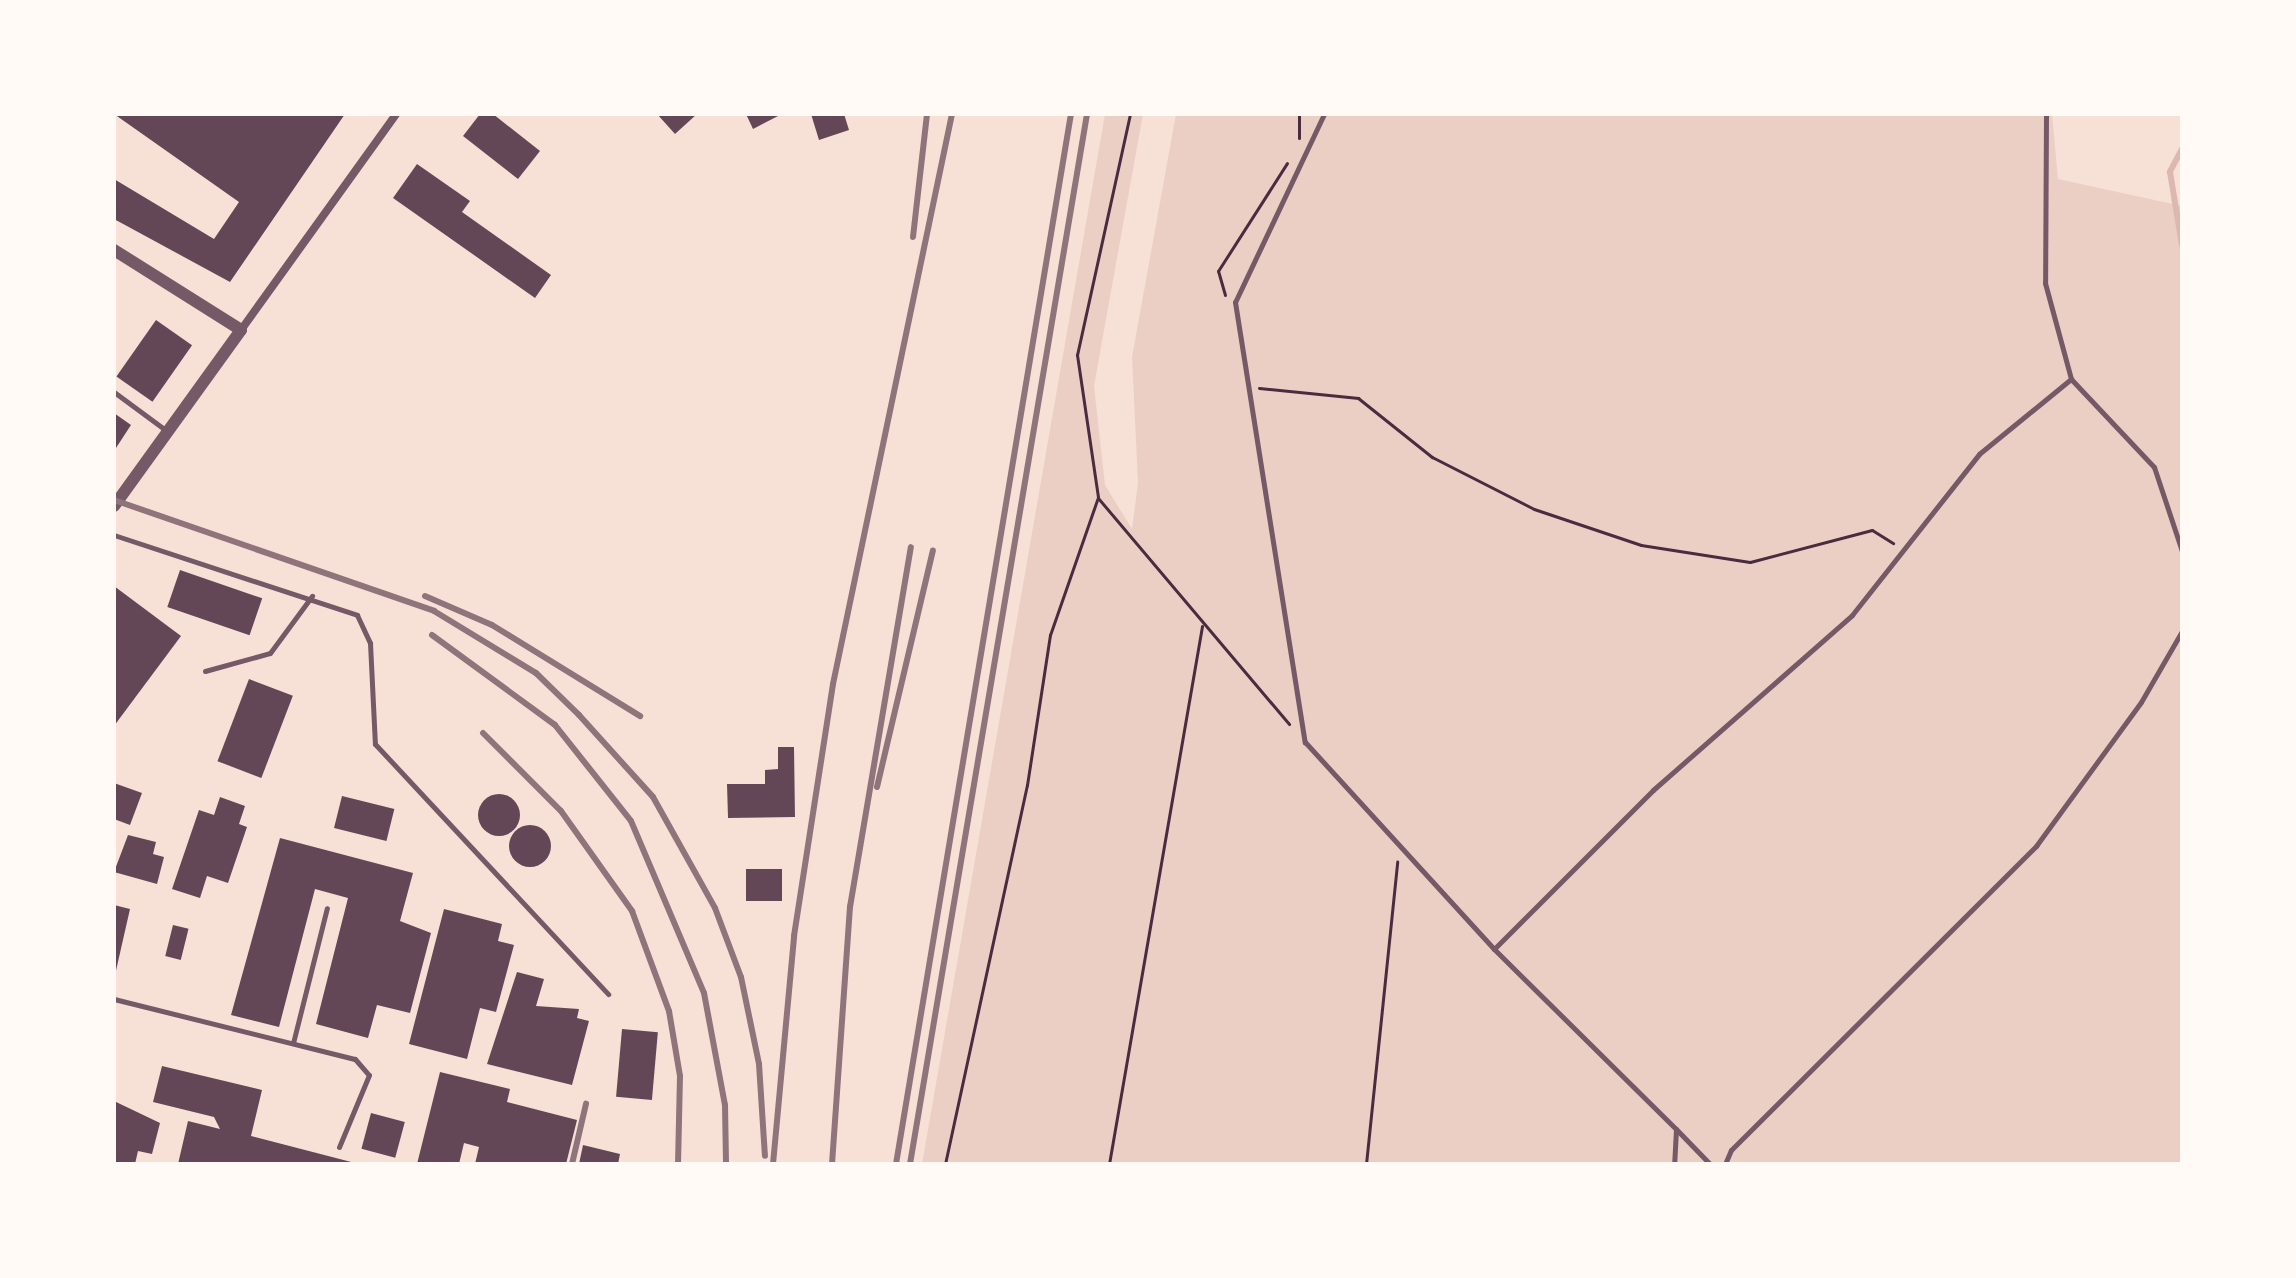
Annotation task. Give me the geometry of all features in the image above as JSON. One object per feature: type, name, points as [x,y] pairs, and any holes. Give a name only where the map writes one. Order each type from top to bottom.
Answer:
[{"type":"street","points":[[114,506],[396,114]]},
{"type":"street","points":[[114,250],[241,330]]},
{"type":"lane","points":[[1324,114],[1235,302],[1305,742],[1494,949],[1710,1164]]},
{"type":"lane","points":[[2046,114],[2045,283],[2071,379],[2111,413],[2154,467],[2182,551]]},
{"type":"lane","points":[[1494,949],[1653,790],[1852,615],[1979,454],[2071,379]]},
{"type":"lane","points":[[114,392],[169,432]]},
{"type":"lane","points":[[114,535],[312,596],[357,615],[370,643],[375,744],[608,994]]},
{"type":"lane","points":[[205,671],[270,653],[312,596]]},
{"type":"lane","points":[[1725,1164],[1731,1150],[2036,846],[2141,702],[2182,631]]},
{"type":"lane","points":[[293,1043],[327,908]]},
{"type":"lane","points":[[114,999],[355,1059],[369,1075],[339,1147]]},
{"type":"lane","points":[[1674,1164],[1676,1129]]},
{"type":"path","points":[[945,1164],[1020,816],[1050,635],[1098,497],[1077,355],[1130,114]]},
{"type":"path","points":[[1230,309],[1218,271],[1295,155]]},
{"type":"path","points":[[1247,387],[1358,398],[1455,470],[1534,509],[1641,545],[1750,562],[1872,530],[1904,548]]},
{"type":"path","points":[[1098,497],[1202,626],[1305,742]]},
{"type":"path","points":[[1109,1164],[1202,626]]},
{"type":"path","points":[[1366,1164],[1398,876],[1395,842]]},
{"type":"shaded area","points":[[1105,114],[1143,114],[1094,386],[1105,485],[1132,529],[1138,483],[1132,357],[1176,114],[2052,114],[2058,179],[2182,206],[2182,1164],[922,1164]]},
{"type":"building","points":[[114,114],[345,114],[230,282],[114,219],[114,179],[214,239],[239,202]]},
{"type":"building","points":[[480,114],[493,114],[540,151],[518,179],[463,136]]},
{"type":"building","points":[[657,114],[697,114],[675,134]]},
{"type":"building","points":[[746,114],[782,114],[753,129]]},
{"type":"building","points":[[811,114],[844,114],[849,130],[819,140]]},
{"type":"building","points":[[417,164],[470,201],[462,212],[551,275],[535,298],[393,198]]},
{"type":"building","points":[[156,320],[192,345],[152,402],[116,377]]},
{"type":"building","points":[[114,413],[131,425],[114,451]]},
{"type":"building","points":[[180,570],[262,598],[250,635],[167,607]]},
{"type":"building","points":[[114,586],[181,636],[114,726]]},
{"type":"building","points":[[249,679],[293,696],[261,778],[217,761]]},
{"type":"building","points":[[778,747],[794,747],[795,817],[728,818],[727,784],[765,784],[765,770],[778,769]]},
{"type":"building","points":[[114,783],[142,793],[130,825],[114,819]]},
{"type":"building","points":[[499,794],[514,800],[520,815],[514,830],[499,836],[484,830],[478,815],[484,800]]},
{"type":"building","points":[[342,796],[394,809],[386,841],[334,828]]},
{"type":"building","points":[[220,797],[245,806],[239,824],[247,827],[228,883],[207,876],[200,898],[172,889],[199,810],[214,815]]},
{"type":"building","points":[[530,825],[545,831],[551,846],[545,861],[530,867],[515,861],[509,846],[515,831]]},
{"type":"building","points":[[128,835],[156,842],[153,854],[164,857],[157,884],[114,872]]},
{"type":"building","points":[[280,838],[413,873],[400,921],[431,933],[410,1013],[377,1005],[368,1038],[316,1024],[348,898],[315,889],[279,1027],[231,1015]]},
{"type":"building","points":[[746,869],[782,869],[782,901],[746,901]]},
{"type":"building","points":[[114,905],[130,909],[115,975],[114,975]]},
{"type":"building","points":[[444,909],[502,924],[498,941],[514,945],[496,1012],[480,1008],[467,1059],[409,1044]]},
{"type":"building","points":[[173,925],[189,929],[181,960],[165,956]]},
{"type":"building","points":[[517,972],[544,979],[536,1006],[579,1009],[577,1018],[589,1021],[572,1085],[487,1064]]},
{"type":"building","points":[[622,1029],[658,1032],[652,1100],[616,1097]]},
{"type":"building","points":[[162,1066],[262,1090],[251,1136],[359,1164],[178,1164],[188,1121],[220,1129],[214,1117],[153,1102]]},
{"type":"building","points":[[440,1072],[510,1089],[507,1102],[577,1120],[566,1164],[475,1164],[479,1147],[464,1143],[459,1164],[417,1164]]},
{"type":"building","points":[[114,1101],[160,1123],[152,1154],[138,1151],[135,1164],[114,1164]]},
{"type":"building","points":[[371,1113],[405,1122],[395,1158],[361,1149]]},
{"type":"building","points":[[583,1145],[620,1154],[618,1164],[579,1164]]},
{"type":"waterway","points":[[2182,149],[2170,172],[2182,245]]},
{"type":"railway","points":[[913,237],[927,114]]},
{"type":"railway","points":[[773,1164],[794,936],[833,684],[952,114]]},
{"type":"railway","points":[[896,1164],[1071,114]]},
{"type":"railway","points":[[910,1164],[1087,114]]},
{"type":"railway","points":[[114,500],[434,611],[536,673],[579,715],[653,797],[715,908],[741,977],[759,1064],[765,1156]]},
{"type":"railway","points":[[832,1164],[850,907],[911,547]]},
{"type":"railway","points":[[877,787],[933,551]]},
{"type":"railway","points":[[425,596],[492,625],[640,716]]},
{"type":"railway","points":[[432,635],[555,725],[631,821],[704,993],[725,1105],[726,1164]]},
{"type":"railway","points":[[483,733],[561,811],[632,911],[669,1011],[680,1076],[678,1164]]},
{"type":"railway","points":[[572,1164],[586,1104]]}]
